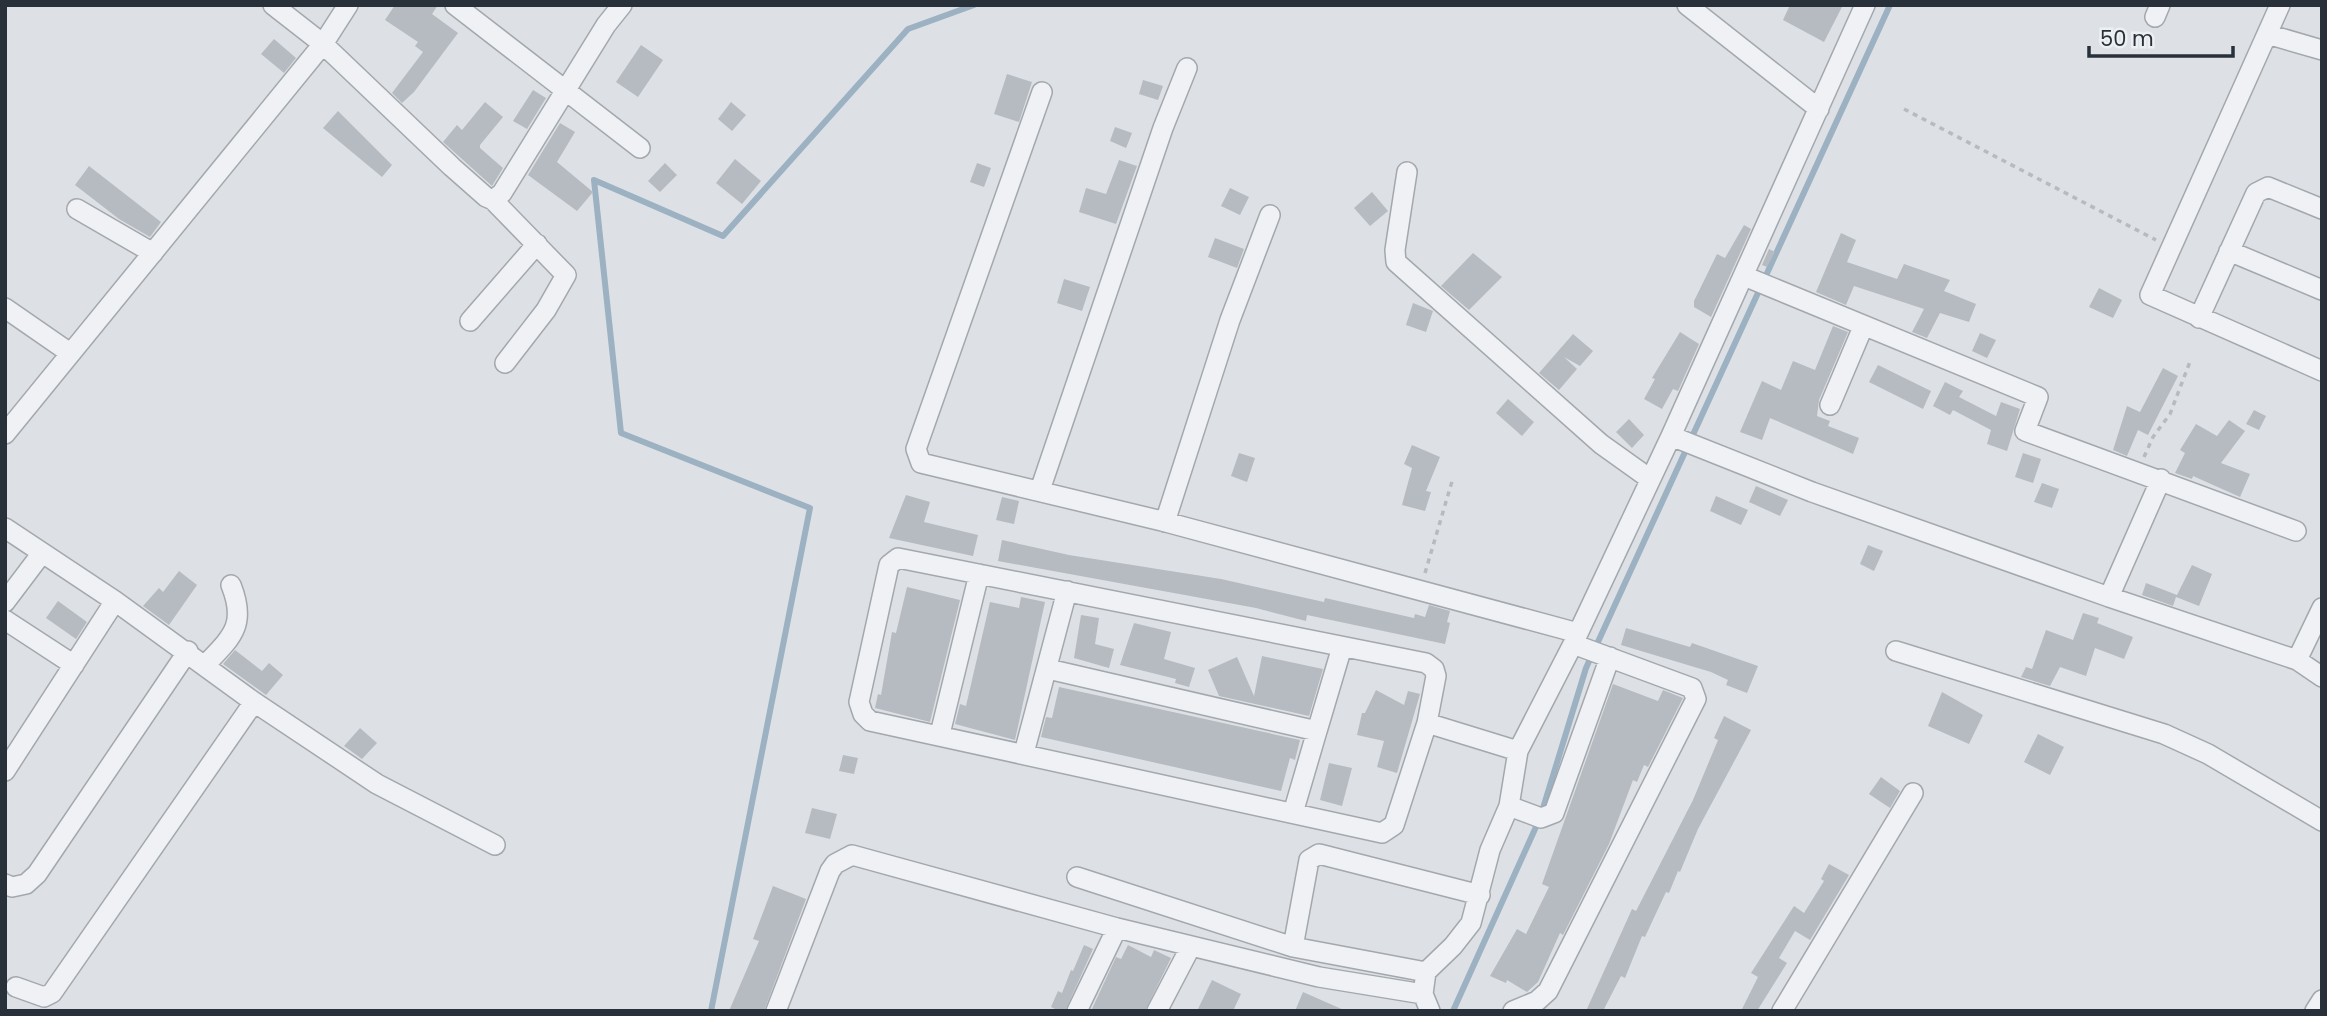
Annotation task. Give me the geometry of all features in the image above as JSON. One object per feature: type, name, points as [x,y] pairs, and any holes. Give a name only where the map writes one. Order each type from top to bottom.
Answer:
[{"type":"street","points":[[273,5],[323,44],[452,167],[485,197],[493,200],[564,272],[565,280],[505,363]]},
{"type":"street","points":[[5,435],[323,44],[348,5]]},
{"type":"street","points":[[455,5],[564,92],[640,148]]},
{"type":"street","points":[[493,200],[502,193],[622,5]]},
{"type":"street","points":[[1687,5],[1819,109]]},
{"type":"street","points":[[2280,5],[2150,295],[2322,371]]},
{"type":"street","points":[[1516,808],[1541,818],[1556,811],[1589,648],[1650,479],[1677,439],[1751,279],[1861,7]]},
{"type":"street","points":[[2267,34],[2322,50]]},
{"type":"street","points":[[1040,490],[1163,128],[1187,68]]},
{"type":"street","points":[[1042,92],[915,455],[921,463],[1165,522],[1420,591],[1589,648],[1692,688],[1696,699],[1548,991],[1537,1001],[1513,1011]]},
{"type":"street","points":[[1407,172],[1395,250],[1396,262],[1601,444],[1650,479]]},
{"type":"street","points":[[2199,318],[2256,193],[2268,187],[2322,209]]},
{"type":"street","points":[[77,209],[153,253]]},
{"type":"street","points":[[1165,522],[1230,320],[1270,215]]},
{"type":"street","points":[[470,321],[537,244]]},
{"type":"street","points":[[2229,251],[2322,290]]},
{"type":"street","points":[[1751,279],[2038,397],[2025,431],[2296,531]]},
{"type":"street","points":[[5,308],[70,353]]},
{"type":"street","points":[[1830,405],[1863,327]]},
{"type":"street","points":[[1677,439],[2109,597],[2297,660],[2322,677]]},
{"type":"street","points":[[2109,597],[2161,479]]},
{"type":"street","points":[[5,528],[188,651],[254,702],[377,784],[495,845]]},
{"type":"street","points":[[5,603],[42,553]]},
{"type":"street","points":[[898,558],[1067,591],[1426,663],[1434,669],[1436,684],[1427,723],[1394,825],[1382,832],[940,734],[870,721],[863,714],[859,702],[889,565],[898,558]]},
{"type":"street","points":[[940,734],[979,574]]},
{"type":"street","points":[[205,665],[232,636],[237,622],[239,606],[231,585]]},
{"type":"street","points":[[1024,753],[1067,591]]},
{"type":"street","points":[[5,771],[115,601]]},
{"type":"street","points":[[2297,660],[2322,608]]},
{"type":"street","points":[[5,620],[74,665]]},
{"type":"street","points":[[1293,813],[1342,647]]},
{"type":"street","points":[[776,1011],[830,871],[835,864],[852,855],[1116,928],[1427,1003],[1426,972],[1453,946],[1471,923],[1490,850],[1516,808],[1518,751],[1589,648]]},
{"type":"street","points":[[5,884],[12,887],[26,884],[37,874],[188,651]]},
{"type":"street","points":[[1896,651],[2164,734],[2208,754],[2322,821]]},
{"type":"street","points":[[1048,669],[1317,731]]},
{"type":"street","points":[[16,987],[44,997],[52,993],[254,702]]},
{"type":"street","points":[[1427,723],[1518,751]]},
{"type":"street","points":[[1782,1011],[1913,793]]},
{"type":"street","points":[[1293,947],[1309,860],[1319,854],[1480,895]]},
{"type":"street","points":[[1077,877],[1293,947],[1426,972]]},
{"type":"street","points":[[1077,1011],[1116,928]]},
{"type":"street","points":[[1157,1011],[1192,946]]},
{"type":"street","points":[[2315,1011],[2322,1000]]},
{"type":"path","points":[[1904,109],[2129,224],[2170,249]]},
{"type":"path","points":[[2137,471],[2153,437],[2170,414],[2191,359]]},
{"type":"path","points":[[1420,591],[1453,478]]},
{"type":"building","points":[[395,5],[438,5],[432,14],[458,33],[414,92],[402,103],[392,93],[423,52],[415,46],[418,42],[385,20]]},
{"type":"building","points":[[1790,5],[1843,5],[1824,42],[1783,20]]},
{"type":"building","points":[[274,39],[296,58],[284,73],[261,54]]},
{"type":"building","points":[[641,45],[663,60],[638,97],[616,82]]},
{"type":"building","points":[[1007,74],[1032,82],[1019,122],[994,114]]},
{"type":"building","points":[[1143,80],[1163,86],[1158,100],[1139,94]]},
{"type":"building","points":[[533,90],[546,98],[527,129],[513,121]]},
{"type":"building","points":[[485,102],[503,117],[480,145],[480,148],[503,168],[492,186],[443,142],[457,125],[462,130]]},
{"type":"building","points":[[731,102],[746,115],[732,131],[718,119]]},
{"type":"building","points":[[338,111],[392,165],[382,177],[323,128]]},
{"type":"building","points":[[560,123],[575,132],[557,162],[593,192],[577,211],[528,175]]},
{"type":"building","points":[[1115,127],[1132,133],[1126,148],[1110,141]]},
{"type":"building","points":[[735,159],[761,181],[742,204],[716,183]]},
{"type":"building","points":[[1119,160],[1137,166],[1116,224],[1079,212],[1086,188],[1106,194]]},
{"type":"building","points":[[665,163],[677,175],[660,192],[648,181]]},
{"type":"building","points":[[977,163],[991,168],[984,187],[970,182]]},
{"type":"building","points":[[89,166],[161,222],[150,237],[119,219],[75,185]]},
{"type":"building","points":[[1230,188],[1249,197],[1240,215],[1221,206]]},
{"type":"building","points":[[1372,192],[1388,211],[1370,226],[1354,208]]},
{"type":"building","points":[[1744,225],[1751,229],[1711,317],[1694,307],[1694,301],[1717,254],[1725,258]]},
{"type":"building","points":[[1841,233],[1856,240],[1847,262],[1897,279],[1904,264],[1950,280],[1944,291],[1976,304],[1969,322],[1940,313],[1927,338],[1912,332],[1924,309],[1854,286],[1846,305],[1816,292]]},
{"type":"building","points":[[1215,238],[1244,249],[1237,268],[1208,257]]},
{"type":"building","points":[[1769,249],[1775,252],[1767,267],[1762,265]]},
{"type":"building","points":[[1473,253],[1502,277],[1469,310],[1441,286]]},
{"type":"building","points":[[1064,279],[1090,287],[1082,311],[1057,303]]},
{"type":"building","points":[[2099,288],[2122,300],[2113,318],[2089,307]]},
{"type":"building","points":[[1413,303],[1433,311],[1426,332],[1406,325]]},
{"type":"building","points":[[1833,326],[1848,332],[1819,400],[1817,416],[1830,421],[1828,426],[1859,438],[1853,454],[1770,418],[1762,440],[1740,432],[1762,381],[1781,390],[1793,361],[1815,370]]},
{"type":"building","points":[[1680,332],[1699,344],[1678,391],[1673,389],[1662,409],[1644,399],[1655,379],[1652,378]]},
{"type":"building","points":[[1980,333],[1996,340],[1987,358],[1972,351]]},
{"type":"building","points":[[1573,334],[1593,351],[1580,366],[1564,357],[1577,369],[1559,390],[1539,373]]},
{"type":"building","points":[[1878,365],[1931,391],[1923,409],[1869,382]]},
{"type":"building","points":[[2163,368],[2178,376],[2148,435],[2138,430],[2127,456],[2113,450],[2127,406],[2140,412]]},
{"type":"building","points":[[1945,382],[1963,391],[1959,397],[1996,416],[2001,402],[2020,409],[2007,451],[1987,444],[1991,430],[1953,410],[1950,415],[1933,406]]},
{"type":"building","points":[[1508,399],[1534,422],[1522,436],[1496,413]]},
{"type":"building","points":[[2254,410],[2266,416],[2259,430],[2246,424]]},
{"type":"building","points":[[1629,419],[1644,435],[1632,448],[1616,432]]},
{"type":"building","points":[[2229,420],[2245,431],[2221,463],[2250,474],[2240,497],[2193,476],[2192,479],[2175,473],[2185,453],[2180,450],[2196,424],[2217,436]]},
{"type":"building","points":[[1412,445],[1440,457],[1426,491],[1431,492],[1425,511],[1402,505],[1412,468],[1404,464]]},
{"type":"building","points":[[1239,453],[1255,458],[1247,482],[1231,476]]},
{"type":"building","points":[[2023,453],[2041,459],[2033,483],[2015,477]]},
{"type":"building","points":[[2042,483],[2059,489],[2052,508],[2034,502]]},
{"type":"building","points":[[1756,486],[1788,500],[1780,516],[1749,502]]},
{"type":"building","points":[[906,495],[930,502],[924,522],[978,535],[973,556],[889,538]]},
{"type":"building","points":[[1716,496],[1748,510],[1741,525],[1710,511]]},
{"type":"building","points":[[1002,497],[1019,501],[1014,524],[996,520]]},
{"type":"building","points":[[1002,540],[1069,555],[1221,579],[1324,602],[1325,598],[1414,618],[1415,614],[1425,617],[1429,605],[1450,611],[1447,622],[1450,623],[1445,644],[1307,615],[1306,621],[1256,608],[998,561]]},
{"type":"building","points":[[1868,545],[1883,551],[1874,571],[1860,564]]},
{"type":"building","points":[[2192,565],[2212,574],[2199,606],[2176,597],[2173,606],[2142,595],[2146,583],[2177,595]]},
{"type":"building","points":[[179,571],[197,585],[169,625],[143,606],[159,588],[163,592]]},
{"type":"building","points":[[907,587],[960,600],[930,722],[875,708],[878,694],[881,695],[892,632],[896,633]]},
{"type":"building","points":[[1021,597],[1045,602],[1015,740],[955,724],[960,704],[966,706],[990,602],[1019,608]]},
{"type":"building","points":[[58,601],[87,622],[76,639],[46,618]]},
{"type":"building","points":[[2083,613],[2099,618],[2097,623],[2133,637],[2124,659],[2095,648],[2086,676],[2060,667],[2050,686],[2021,677],[2026,667],[2032,669],[2046,630],[2073,640]]},
{"type":"building","points":[[1081,615],[1099,618],[1095,644],[1114,649],[1109,668],[1074,658]]},
{"type":"building","points":[[1134,623],[1171,632],[1164,659],[1195,668],[1189,687],[1175,683],[1176,679],[1120,665]]},
{"type":"building","points":[[1626,628],[1690,647],[1692,643],[1758,666],[1747,693],[1726,685],[1728,680],[1711,672],[1621,645]]},
{"type":"building","points":[[235,650],[262,671],[269,663],[283,675],[266,695],[223,664]]},
{"type":"building","points":[[1262,656],[1323,669],[1309,716],[1219,696],[1208,670],[1237,657],[1254,696]]},
{"type":"building","points":[[1613,684],[1658,701],[1663,690],[1683,698],[1648,767],[1644,765],[1637,782],[1633,780],[1609,844],[1563,935],[1560,933],[1538,982],[1527,992],[1507,980],[1506,983],[1490,976],[1517,929],[1526,934],[1549,887],[1542,884]]},
{"type":"building","points":[[1059,687],[1300,740],[1295,760],[1290,758],[1281,791],[1041,737],[1046,717],[1052,718]]},
{"type":"building","points":[[1376,690],[1404,705],[1408,691],[1420,694],[1397,773],[1377,767],[1384,741],[1357,735],[1362,713],[1365,713]]},
{"type":"building","points":[[1942,692],[1983,715],[1969,744],[1928,726]]},
{"type":"building","points":[[1724,716],[1751,730],[1698,829],[1669,893],[1666,892],[1645,937],[1642,936],[1625,978],[1621,976],[1603,1011],[1586,1011],[1632,909],[1636,911],[1693,800],[1718,740],[1714,738]]},
{"type":"building","points":[[360,728],[377,743],[362,759],[344,746]]},
{"type":"building","points":[[2038,734],[2064,747],[2050,775],[2024,762]]},
{"type":"building","points":[[843,755],[858,758],[854,774],[839,771]]},
{"type":"building","points":[[1329,763],[1352,768],[1342,806],[1320,800]]},
{"type":"building","points":[[1881,777],[1900,791],[1890,808],[1869,794]]},
{"type":"building","points":[[812,808],[837,814],[830,839],[805,833]]},
{"type":"building","points":[[1829,864],[1849,875],[1810,940],[1795,931],[1779,958],[1787,963],[1757,1011],[1741,1011],[1758,977],[1751,973],[1794,906],[1804,913],[1824,881],[1821,879]]},
{"type":"building","points":[[773,886],[806,899],[764,1011],[729,1011],[759,941],[753,939]]},
{"type":"building","points":[[1084,945],[1093,949],[1065,1011],[1059,1011],[1051,1007],[1058,991],[1062,993]]},
{"type":"building","points":[[1128,945],[1151,957],[1154,950],[1171,958],[1145,1011],[1091,1011],[1116,957],[1121,959]]},
{"type":"building","points":[[1212,980],[1241,994],[1233,1011],[1197,1011]]},
{"type":"building","points":[[1303,992],[1346,1011],[1295,1011]]},
{"type":"waterway","points":[[711,1011],[810,508],[621,433],[594,180],[723,236],[908,29],[974,5]]},
{"type":"waterway","points":[[1453,1011],[1540,818],[1586,668],[1890,5]]}]
